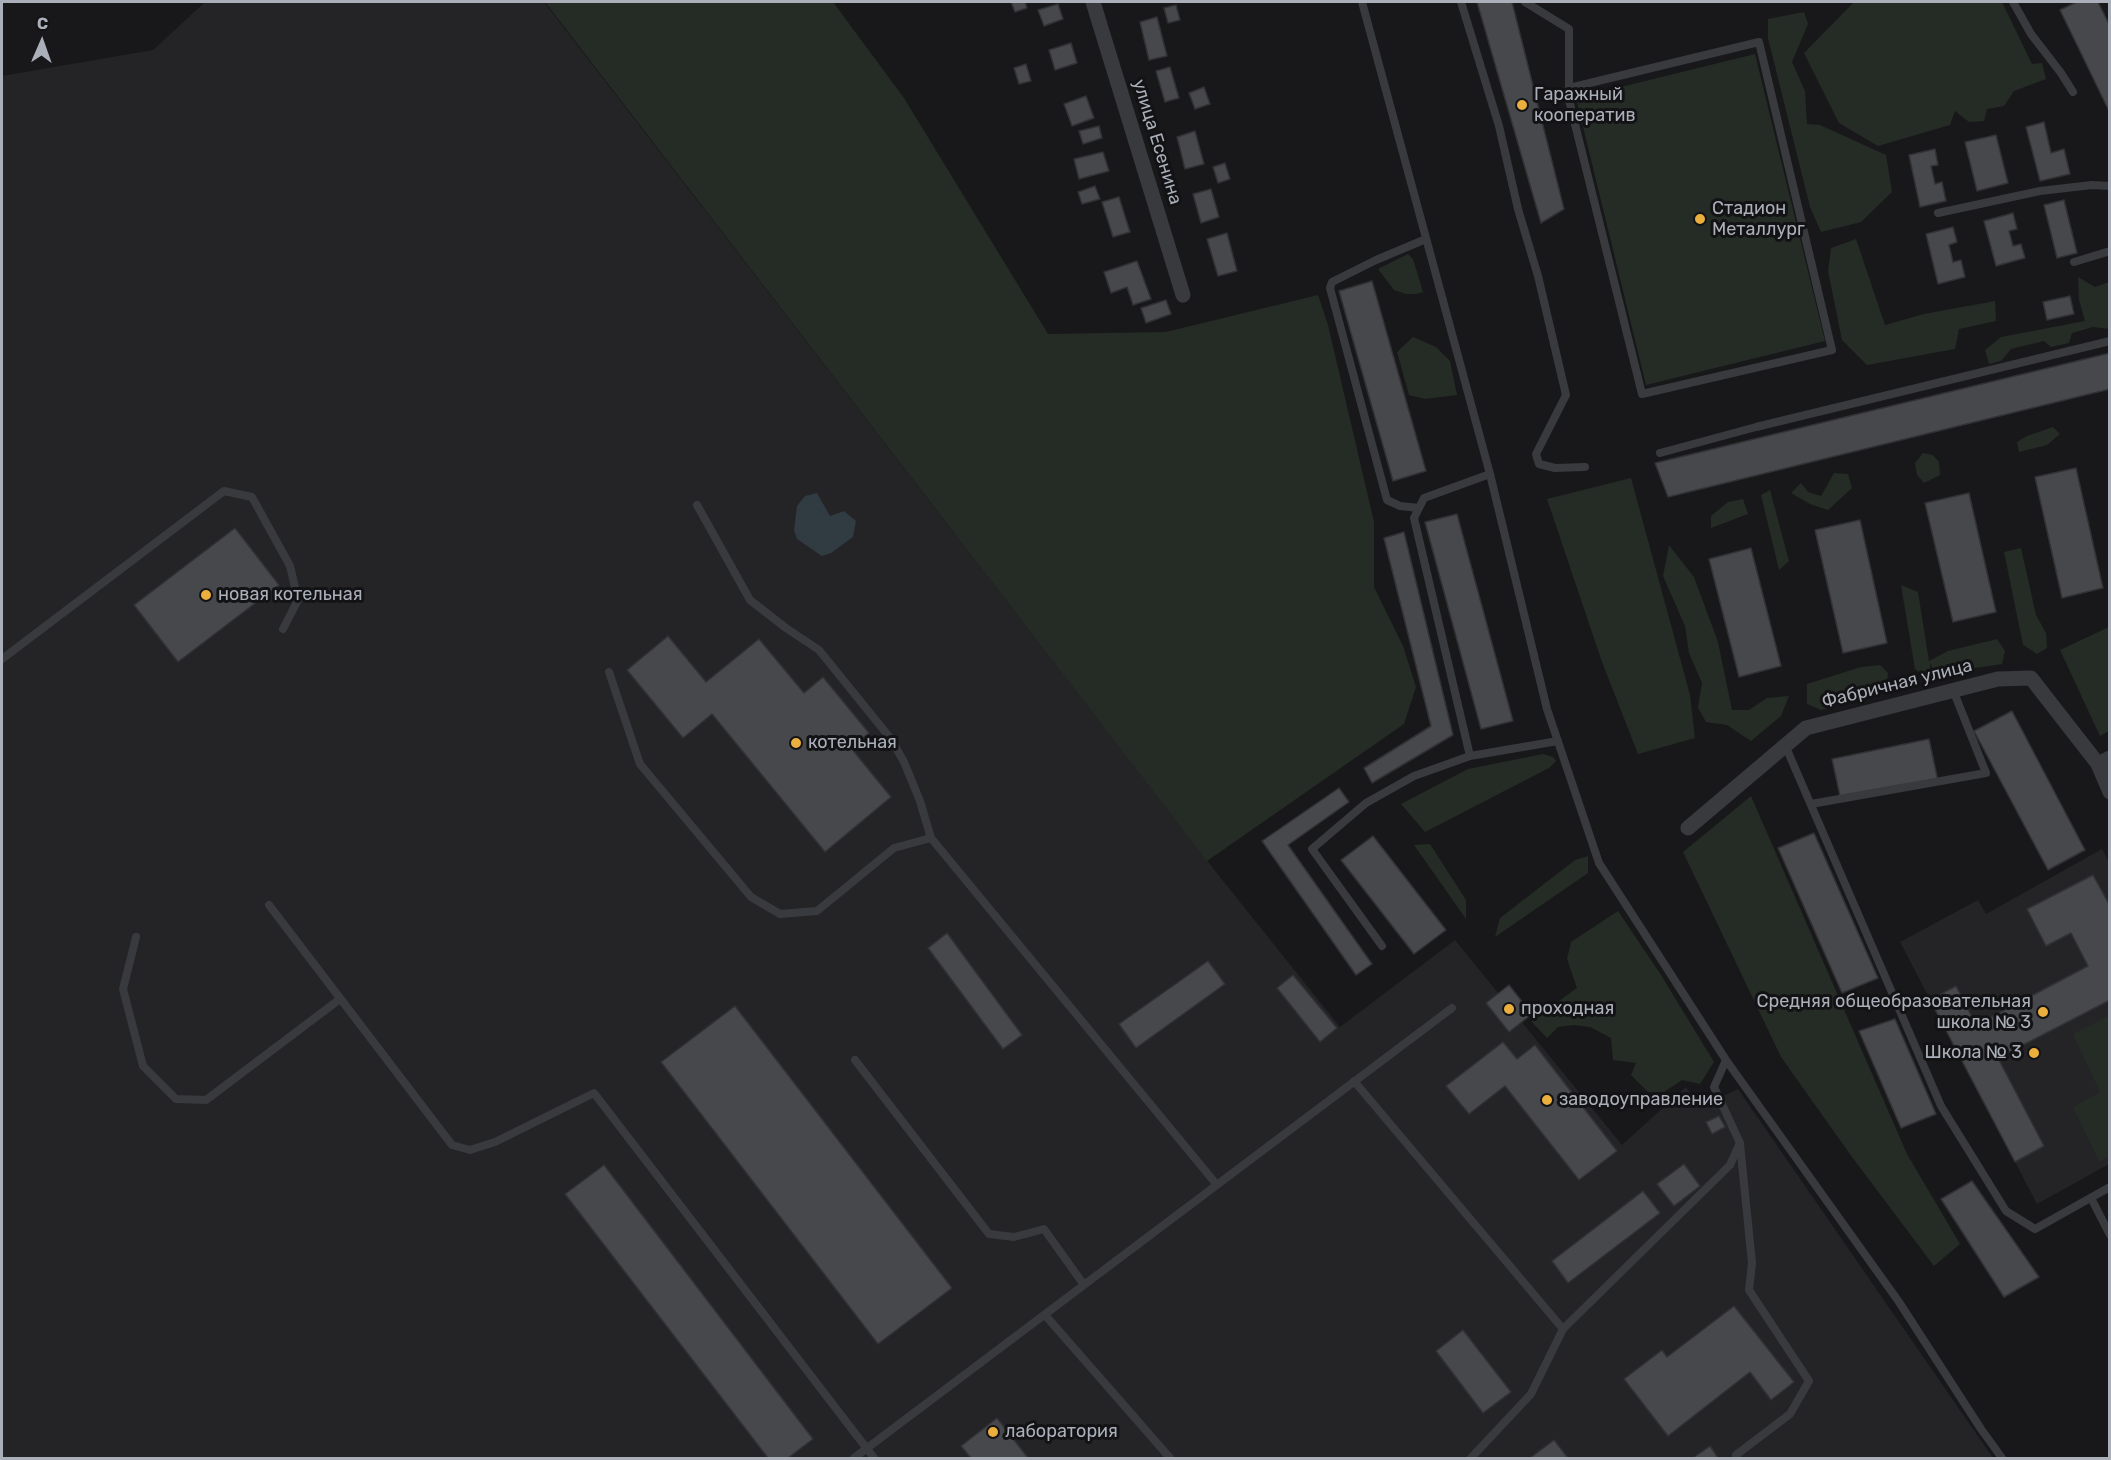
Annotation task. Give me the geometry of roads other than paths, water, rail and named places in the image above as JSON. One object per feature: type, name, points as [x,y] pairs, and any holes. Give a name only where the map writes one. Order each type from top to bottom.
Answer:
[{"type":"street","name":"улица Есенина","points":[[1093,2],[1183,295]]},
{"type":"street","name":"Фабричная улица","points":[[1688,828],[1806,728],[1998,679],[2031,678],[2104,761]]},
{"type":"street","points":[[2104,761],[2109,792]]},
{"type":"lane","points":[[1362,2],[1490,474],[1547,709],[1599,863],[1726,1060],[1899,1302],[1981,1430],[2002,1458]]},
{"type":"lane","points":[[1461,2],[1499,126],[1566,395],[1536,454],[1539,464],[1554,468],[1585,467]]},
{"type":"lane","points":[[1525,2],[1569,30],[1569,88],[1569,100],[1642,394],[1832,350],[1759,42],[1569,88]]},
{"type":"lane","points":[[2013,2],[2031,34],[2073,92]]},
{"type":"lane","points":[[1938,213],[2040,191],[2109,186]]},
{"type":"lane","points":[[1419,508],[1400,506],[1387,500],[1330,288],[1332,282],[1426,238]]},
{"type":"lane","points":[[2074,262],[2109,251]]},
{"type":"lane","points":[[1660,453],[1756,427],[2109,341]]},
{"type":"lane","points":[[1470,756],[1414,518],[1424,498],[1490,474]]},
{"type":"lane","points":[[2,659],[224,491],[252,497],[290,566],[298,600],[283,629]]},
{"type":"lane","points":[[697,505],[750,600],[819,650],[891,739],[920,801],[931,838],[1217,1185]]},
{"type":"lane","points":[[609,672],[640,764],[751,897],[780,914],[817,911],[894,848],[931,838]]},
{"type":"lane","points":[[1811,804],[1986,772],[1953,690]]},
{"type":"lane","points":[[1382,946],[1312,849],[1366,803],[1414,776],[1470,756],[1558,741]]},
{"type":"lane","points":[[1785,745],[1941,1106],[2006,1211],[2035,1228],[2109,1187]]},
{"type":"lane","points":[[269,905],[452,1145],[470,1150],[495,1142],[594,1094],[874,1458]]},
{"type":"lane","points":[[136,937],[123,988],[143,1066],[176,1099],[206,1100],[340,999]]},
{"type":"lane","points":[[854,1458],[1452,1008]]},
{"type":"lane","points":[[855,1060],[989,1234],[1014,1238],[1044,1229],[1084,1285]]},
{"type":"lane","points":[[1726,1060],[1714,1087],[1740,1143],[1752,1263],[1749,1290],[1809,1381],[1790,1414],[1736,1455]]},
{"type":"lane","points":[[1354,1081],[1563,1329]]},
{"type":"lane","points":[[1474,1457],[1531,1394],[1563,1329],[1730,1165],[1740,1143]]},
{"type":"lane","points":[[2091,1198],[2109,1235]]},
{"type":"lane","points":[[1045,1315],[1170,1458]]},
{"type":"place","name":"Гаражный кооператив","points":[[1522,105]]},
{"type":"place","name":"Стадион Металлург","points":[[1700,219]]},
{"type":"place","name":"новая котельная","points":[[206,595]]},
{"type":"place","name":"котельная","points":[[796,743]]},
{"type":"place","name":"проходная","points":[[1509,1009]]},
{"type":"place","name":"Средняя общеобразовательная школа № 3","points":[[2043,1012]]},
{"type":"place","name":"Школа № 3","points":[[2034,1053]]},
{"type":"place","name":"заводоуправление","points":[[1547,1100]]},
{"type":"place","name":"лаборатория","points":[[993,1432]]}]
